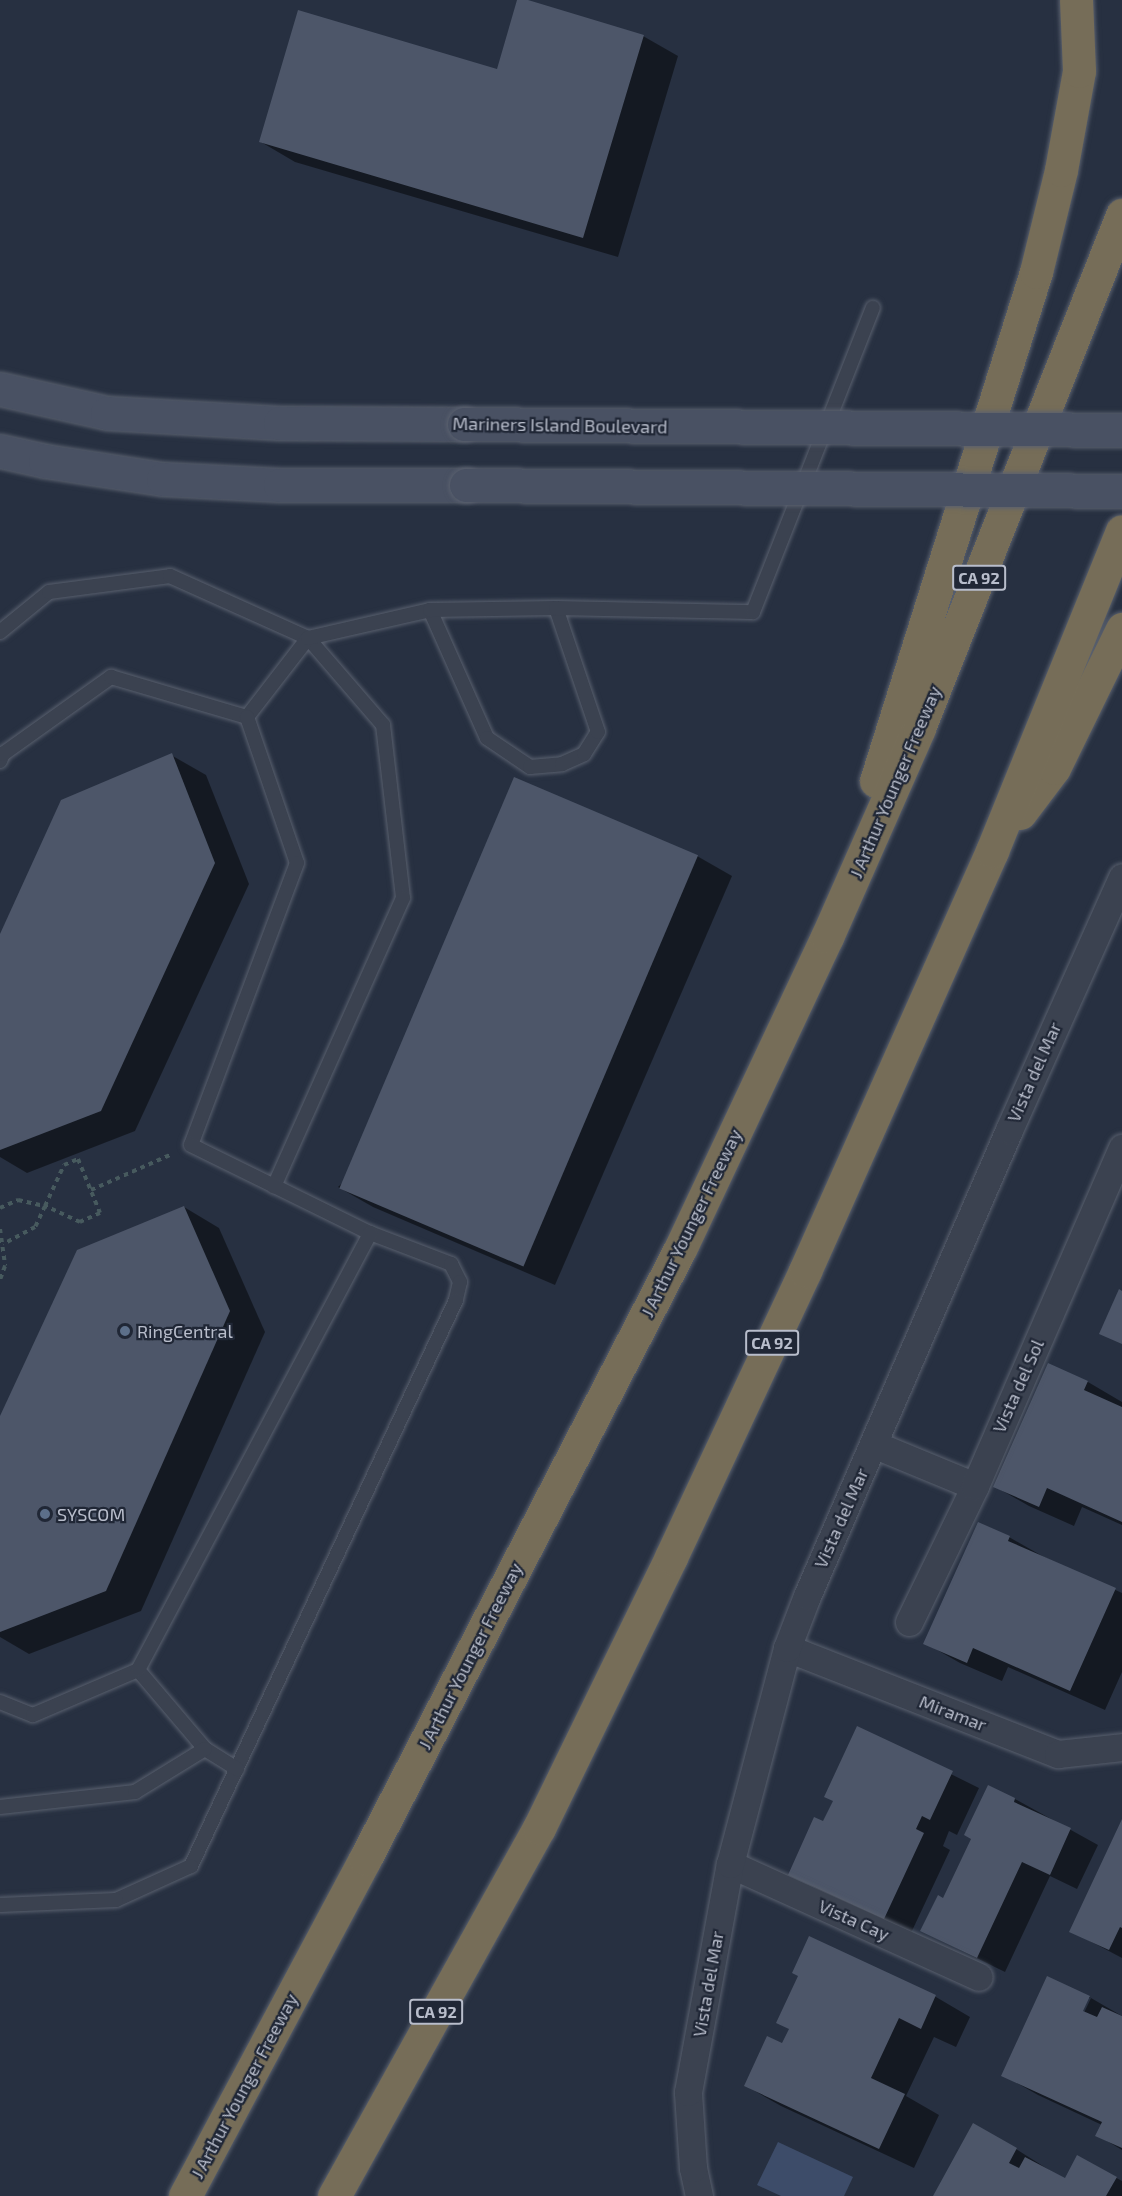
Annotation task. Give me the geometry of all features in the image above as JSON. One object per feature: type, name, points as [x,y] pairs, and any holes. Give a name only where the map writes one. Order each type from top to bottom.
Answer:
[{"type":"highway","points":[[827,937],[1036,272],[1061,171],[1079,71],[1076,0]]},
{"type":"highway","name":"J Arthur Younger Freeway","points":[[185,2196],[365,1858],[681,1247],[827,937],[919,728],[1122,215]]},
{"type":"highway","name":"CA 92","points":[[334,2196],[538,1828],[671,1557],[805,1271],[992,851],[1122,531]]},
{"type":"highway","points":[[992,851],[1054,768],[1122,629]]},
{"type":"main road","name":"Mariners Island Boulevard","points":[[0,389],[107,413],[280,423],[1122,430]]},
{"type":"main road","points":[[0,451],[45,461],[163,479],[280,485],[1122,491]]},
{"type":"street","name":"Vista del Mar","points":[[699,2196],[693,2168],[688,2092],[730,1864],[787,1648],[873,1444],[1111,931],[1122,877]]},
{"type":"street","name":"Vista del Sol","points":[[909,1622],[975,1486],[1122,1148]]},
{"type":"street","points":[[873,1444],[975,1486]]},
{"type":"street","name":"Miramar","points":[[787,1648],[1058,1754],[1122,1747]]},
{"type":"street","name":"Vista Cay","points":[[730,1864],[979,1977]]},
{"type":"lane","points":[[247,717],[308,638],[430,610],[556,608],[753,612],[873,308]]},
{"type":"lane","points":[[0,632],[48,592],[170,576],[308,638],[383,725],[403,897],[274,1186]]},
{"type":"lane","points":[[430,610],[487,738],[530,767],[562,764],[584,754],[598,732],[556,608]]},
{"type":"lane","points":[[0,760],[3,754],[111,677],[247,717]]},
{"type":"lane","points":[[0,1905],[116,1900],[190,1866],[456,1300],[460,1282],[451,1264],[370,1233],[191,1145],[297,863],[247,717]]},
{"type":"lane","points":[[0,1702],[33,1715],[138,1670],[370,1233]]},
{"type":"lane","points":[[138,1670],[205,1749],[237,1769]]},
{"type":"lane","points":[[0,1807],[135,1792],[205,1749]]},
{"type":"path","points":[[91,1190],[191,1145]]},
{"type":"path","points":[[0,1208],[18,1200],[45,1206],[80,1222],[100,1214],[78,1159],[64,1165],[45,1206],[35,1227],[3,1244]]},
{"type":"path","points":[[0,1229],[5,1266],[0,1280]]},
{"type":"water","points":[[778,2142],[853,2177],[844,2196],[781,2196],[757,2185]]},
{"type":"building","points":[[517,0],[528,0],[644,35],[583,238],[259,142],[298,10],[497,69]]},
{"type":"building","points":[[172,753],[215,863],[101,1111],[0,1150],[0,934],[61,800]]},
{"type":"building","points":[[514,777],[698,855],[523,1267],[339,1188]]},
{"type":"building","points":[[184,1206],[230,1311],[106,1591],[0,1632],[0,1416],[77,1250]]},
{"type":"building","points":[[1119,1289],[1122,1291],[1122,1344],[1099,1334]]},
{"type":"building","points":[[1048,1363],[1088,1381],[1084,1390],[1122,1407],[1122,1522],[1047,1488],[1039,1507],[993,1487]]},
{"type":"building","points":[[978,1522],[1010,1536],[1008,1541],[1116,1588],[1070,1691],[973,1648],[967,1663],[923,1644]]},
{"type":"building","points":[[857,1726],[953,1771],[930,1820],[922,1816],[916,1829],[924,1833],[884,1919],[788,1875],[814,1817],[823,1821],[833,1801],[824,1797]]},
{"type":"building","points":[[988,1785],[1015,1798],[1014,1802],[1071,1828],[1050,1875],[1022,1862],[977,1958],[920,1931],[938,1895],[943,1898],[971,1839],[964,1835]]},
{"type":"building","points":[[1122,1819],[1122,1928],[1120,1927],[1109,1950],[1069,1932]]},
{"type":"building","points":[[809,1936],[936,1995],[921,2029],[899,2018],[871,2078],[905,2094],[879,2149],[744,2086],[767,2036],[782,2043],[789,2029],[776,2023],[798,1976],[792,1973]]},
{"type":"building","points":[[1047,1976],[1090,1996],[1083,2011],[1097,2017],[1102,2007],[1122,2016],[1122,2148],[1095,2136],[1102,2122],[1001,2076]]},
{"type":"building","points":[[973,2123],[1017,2148],[1009,2163],[1019,2168],[1025,2157],[1065,2178],[1077,2155],[1117,2177],[1106,2196],[933,2196]]},
{"type":"place","name":"RingCentral","points":[[125,1331]]},
{"type":"place","name":"SYSCOM","points":[[45,1514]]}]
